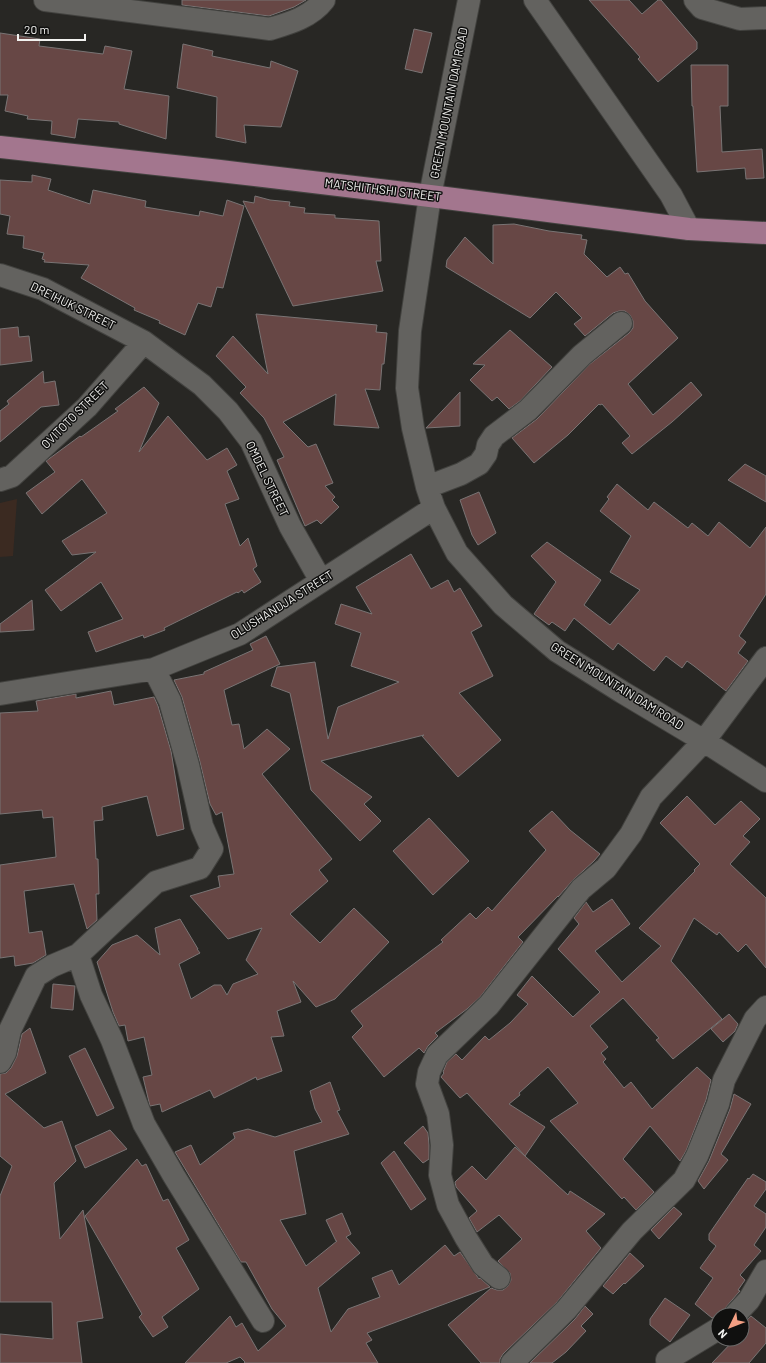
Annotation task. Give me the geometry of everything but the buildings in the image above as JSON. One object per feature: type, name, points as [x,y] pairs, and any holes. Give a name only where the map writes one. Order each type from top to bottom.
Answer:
[{"type":"main road","name":"MATSHITHSHI STREET","points":[[0,147],[220,171],[689,229],[766,233]]},
{"type":"street","points":[[45,0],[270,29],[297,22],[320,6],[324,0]]},
{"type":"street","name":"GREEN MOUNTAIN DAM ROAD","points":[[469,0],[430,196],[410,331],[407,388],[413,428],[427,487],[434,508],[457,553],[503,605],[557,651],[704,741],[766,781]]},
{"type":"street","points":[[535,0],[671,195],[689,229]]},
{"type":"street","points":[[695,0],[702,8],[740,19],[766,18]]},
{"type":"street","name":"DREIHUK STREET","points":[[0,275],[43,289],[144,342]]},
{"type":"street","points":[[427,487],[462,474],[479,464],[486,454],[488,445],[494,436],[528,410],[582,355],[621,323]]},
{"type":"street","name":"OVITOTO STREET","points":[[0,480],[12,476],[87,407],[144,342]]},
{"type":"street","name":"OMDEL STREET","points":[[144,342],[202,385],[228,411],[251,442],[290,526],[321,581]]},
{"type":"street","name":"OLUSHANDJA STREET","points":[[0,694],[154,669],[240,634],[434,508]]},
{"type":"street","points":[[499,1278],[483,1265],[448,1205],[440,1175],[442,1145],[438,1114],[427,1084],[429,1072],[437,1055],[489,1005],[581,889],[606,868],[631,834],[651,797],[704,741],[766,658]]},
{"type":"street","points":[[0,1062],[5,1052],[10,1030],[36,976],[52,966],[78,954],[156,882],[200,868],[212,849],[202,826],[188,765],[170,701],[154,669]]},
{"type":"street","points":[[78,954],[90,995],[112,1040],[144,1124],[174,1176],[263,1321]]},
{"type":"street","points":[[512,1363],[566,1310],[632,1231],[684,1180],[697,1156],[718,1104],[724,1080],[755,1019],[766,1007]]},
{"type":"street","points":[[742,1307],[749,1300],[766,1271]]},
{"type":"street","points":[[667,1360],[710,1334]]},
{"type":"shaded area","points":[[17,499],[13,556],[0,557],[0,503]]}]
